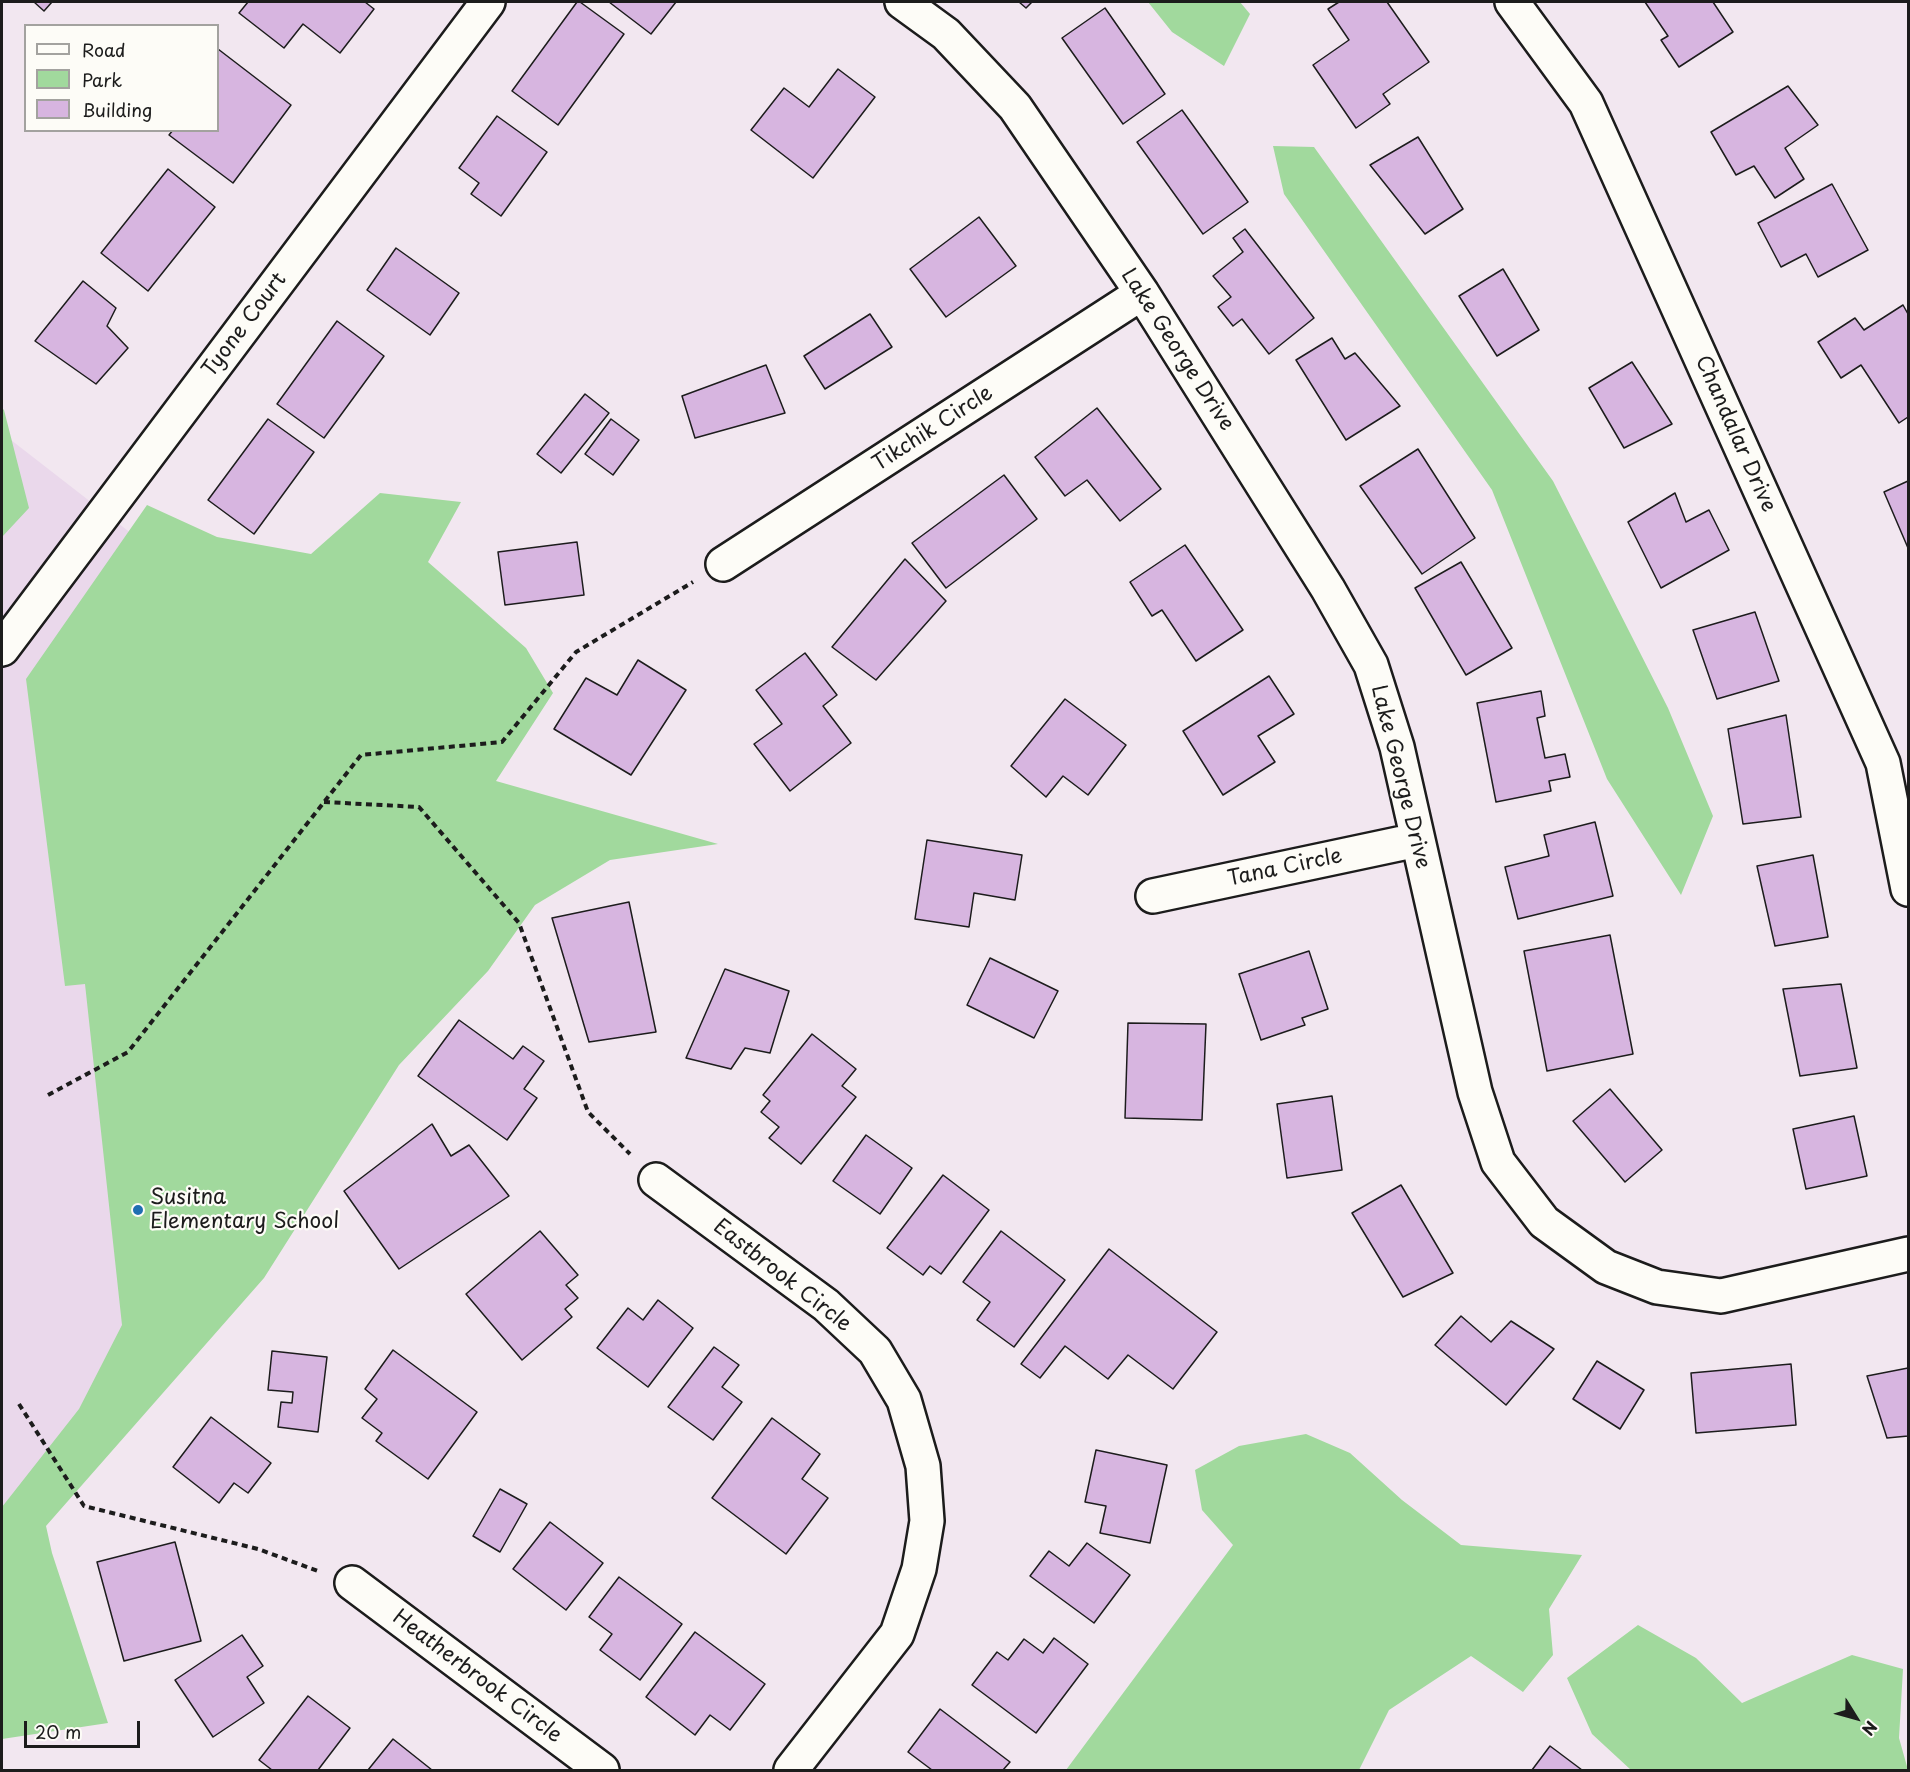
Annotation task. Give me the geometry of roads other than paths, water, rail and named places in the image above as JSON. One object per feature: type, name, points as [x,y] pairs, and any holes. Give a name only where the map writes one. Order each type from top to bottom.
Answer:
[{"type":"street","name":"Tyone Court","points":[[2,649],[488,2]]},
{"type":"street","name":"Lake George Drive","points":[[902,2],[946,34],[1015,107],[1142,293],[1328,589],[1371,664],[1397,747],[1474,1092],[1498,1162],[1544,1222],[1606,1267],[1658,1287],[1721,1296],[1908,1254]]},
{"type":"street","name":"Chandalar Drive","points":[[1512,2],[1586,103],[1896,760],[1908,889]]},
{"type":"street","name":"Tikchik Circle","points":[[723,564],[1142,293]]},
{"type":"street","name":"Tana Circle","points":[[1153,896],[1417,840]]},
{"type":"street","name":"Eastbrook Circle","points":[[656,1180],[826,1305],[875,1351],[904,1400],[923,1466],[926,1530],[919,1569],[897,1634],[791,1770]]},
{"type":"street","name":"Heatherbrook Circle","points":[[352,1584],[602,1770]]},
{"type":"place","name":"Susitna Elementary School","points":[[138,1210]]}]
